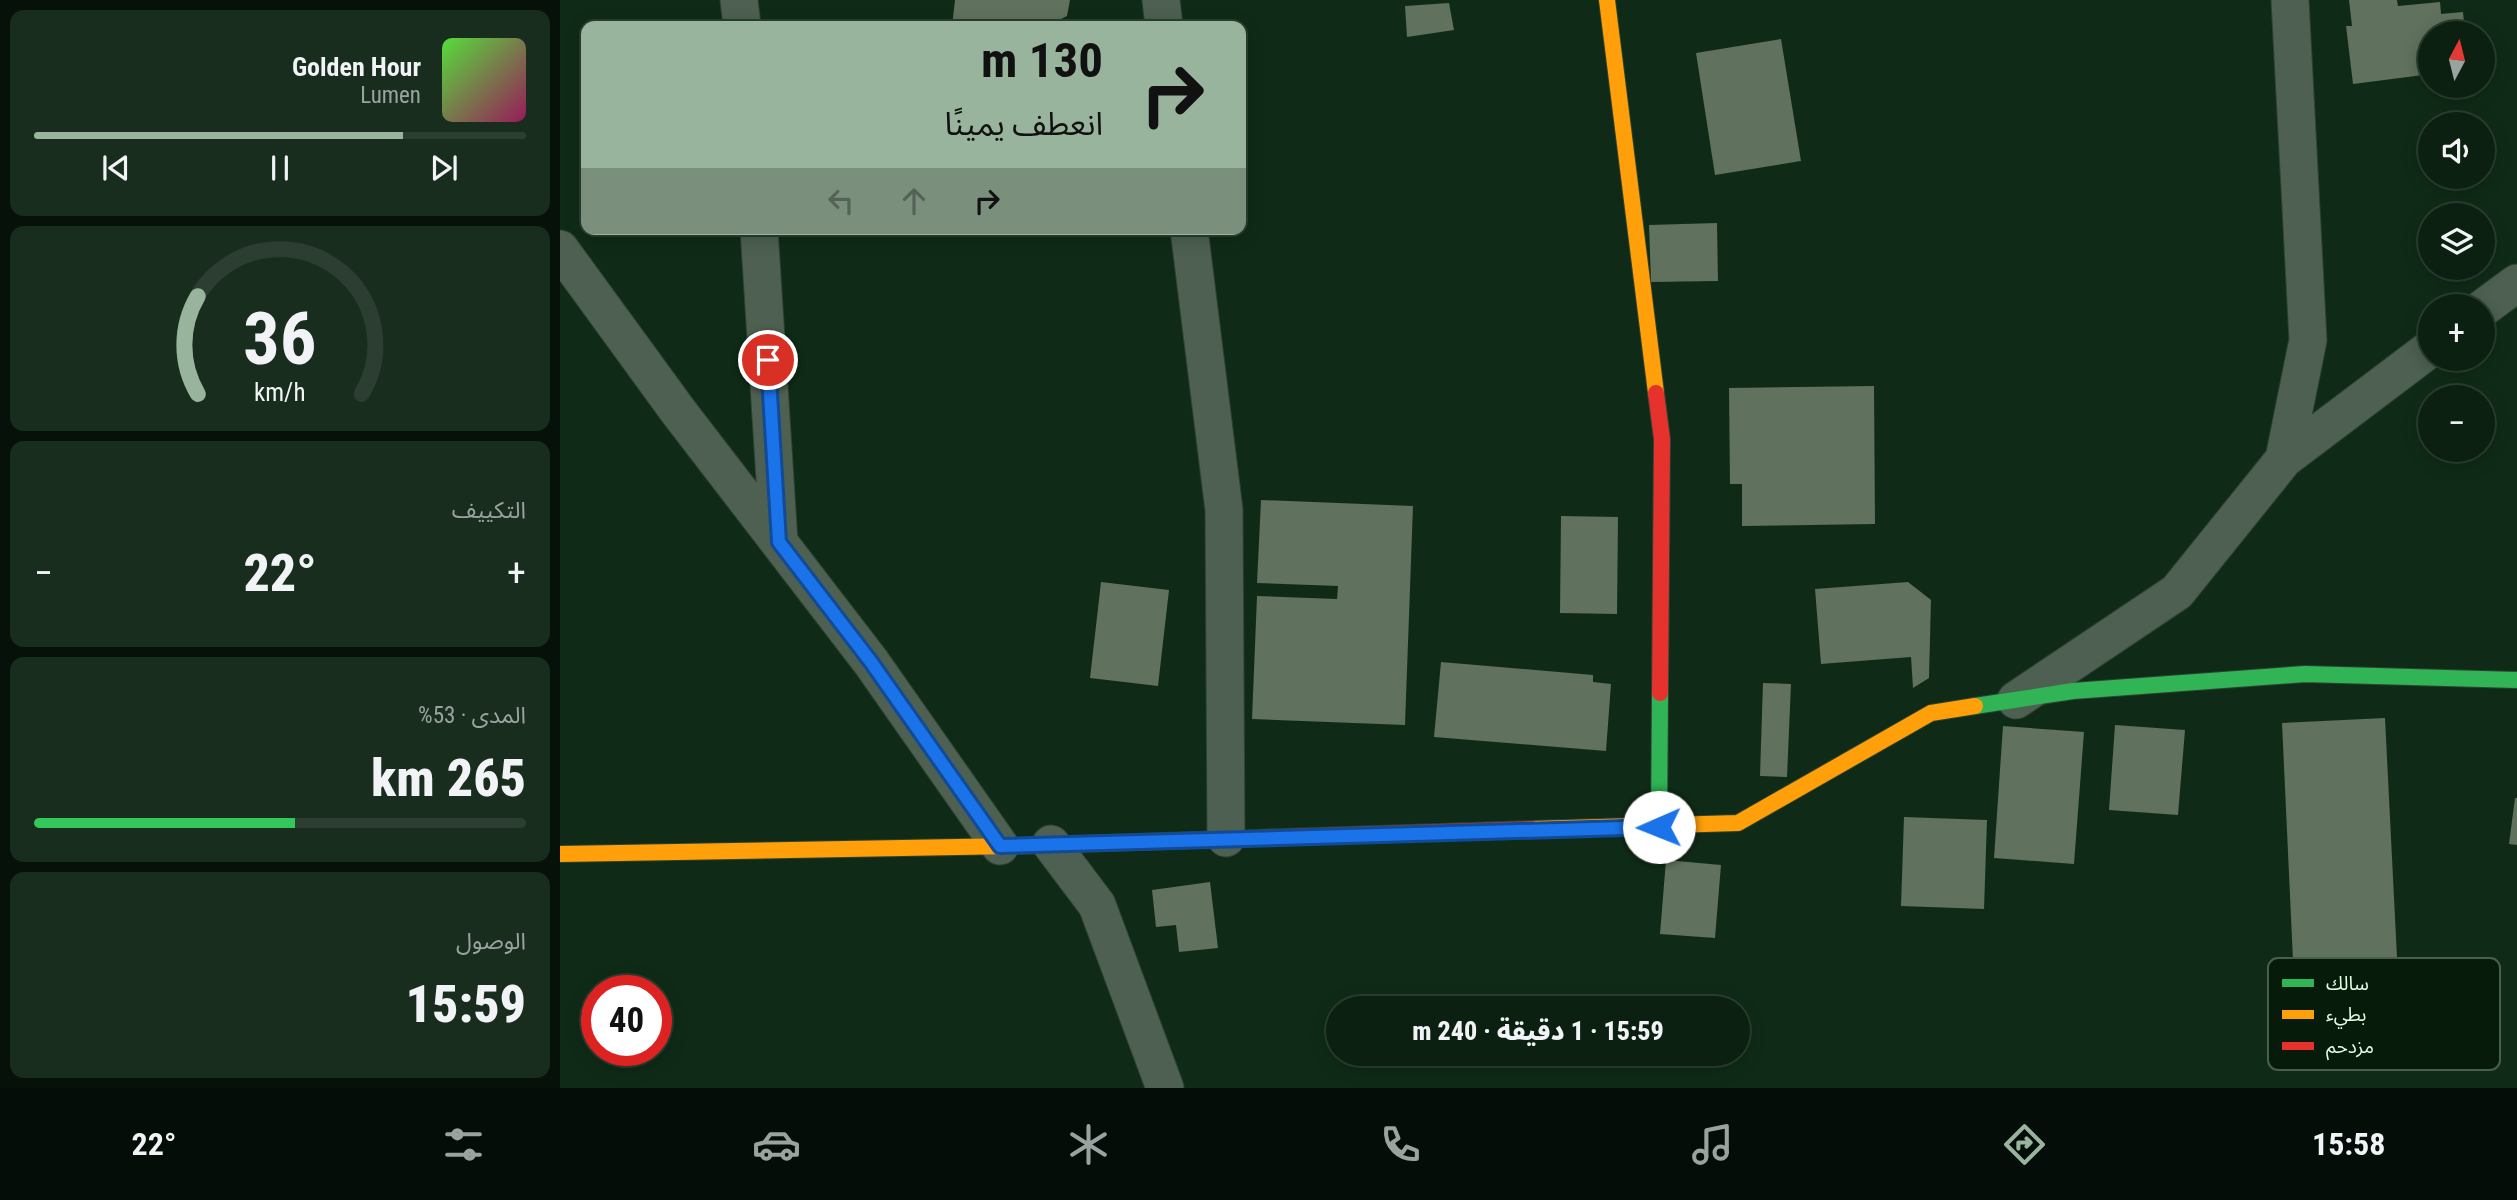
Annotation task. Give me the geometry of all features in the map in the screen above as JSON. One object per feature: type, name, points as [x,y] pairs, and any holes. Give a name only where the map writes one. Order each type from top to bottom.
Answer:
[{"type":"street","points":[[739,0],[741,21]]},
{"type":"street","points":[[1161,0],[1163,21]]},
{"type":"street","points":[[1607,0],[1662,439],[1659,827]]},
{"type":"street","points":[[2284,459],[2308,340],[2290,0]]},
{"type":"street","points":[[760,235],[779,542]]},
{"type":"street","points":[[1190,235],[1224,510],[1226,838]]},
{"type":"street","points":[[560,249],[678,411],[871,662],[1000,846]]},
{"type":"street","points":[[2495,299],[2517,283]]},
{"type":"street","points":[[2016,700],[2177,592],[2284,459],[2418,358]]},
{"type":"street","points":[[560,854],[1000,846],[1738,823],[1931,713],[2073,691],[2305,674],[2517,680]]},
{"type":"street","points":[[1051,844],[1097,905],[1165,1088]]},
{"type":"building","points":[[955,0],[1070,0],[1067,16],[1057,21],[953,21]]},
{"type":"building","points":[[2349,0],[2397,0],[2398,6],[2440,2],[2441,14],[2463,12],[2464,21],[2418,21],[2418,76],[2353,84],[2346,26],[2352,26]]},
{"type":"building","points":[[1449,3],[1454,30],[1407,37],[1405,6]]},
{"type":"building","points":[[1781,39],[1801,161],[1715,175],[1696,53]]},
{"type":"building","points":[[1717,223],[1718,281],[1651,282],[1649,225]]},
{"type":"building","points":[[1874,386],[1875,524],[1742,526],[1742,484],[1730,484],[1729,388]]},
{"type":"building","points":[[1261,500],[1413,506],[1405,725],[1252,719],[1257,596],[1337,599],[1338,586],[1257,583]]},
{"type":"building","points":[[1561,516],[1618,517],[1617,614],[1560,613]]},
{"type":"building","points":[[1101,582],[1169,590],[1158,686],[1090,678]]},
{"type":"building","points":[[1908,582],[1931,600],[1929,678],[1913,688],[1911,657],[1821,664],[1815,589]]},
{"type":"building","points":[[1441,662],[1593,675],[1593,682],[1611,684],[1606,751],[1434,737]]},
{"type":"building","points":[[1763,683],[1791,684],[1787,777],[1760,776]]},
{"type":"building","points":[[2385,718],[2397,958],[2293,958],[2282,723]]},
{"type":"building","points":[[2115,725],[2185,730],[2178,815],[2109,810]]},
{"type":"building","points":[[2003,726],[2084,732],[2074,864],[1994,858]]},
{"type":"building","points":[[2517,798],[2517,845],[2509,844]]},
{"type":"building","points":[[1904,817],[1987,820],[1984,909],[1901,906]]},
{"type":"building","points":[[1666,860],[1721,865],[1715,938],[1660,934]]},
{"type":"building","points":[[1210,882],[1218,948],[1179,952],[1176,925],[1156,927],[1152,890]]},
{"type":"traffic: fast","points":[[1975,706],[2073,691],[2305,674],[2517,680]]},
{"type":"traffic: fast","points":[[1659,827],[1660,693]]},
{"type":"traffic: slow","points":[[1607,0],[1656,393]]},
{"type":"traffic: slow","points":[[1532,829],[1738,823],[1931,713],[1975,706]]},
{"type":"traffic: slow","points":[[560,854],[1014,846]]},
{"type":"traffic: jam","points":[[1656,393],[1662,439],[1660,693]]},
{"type":"traffic: jam","points":[[1014,846],[1532,829]]},
{"type":"route","points":[[768,360],[779,542],[871,662],[1000,846],[1659,827]]}]
